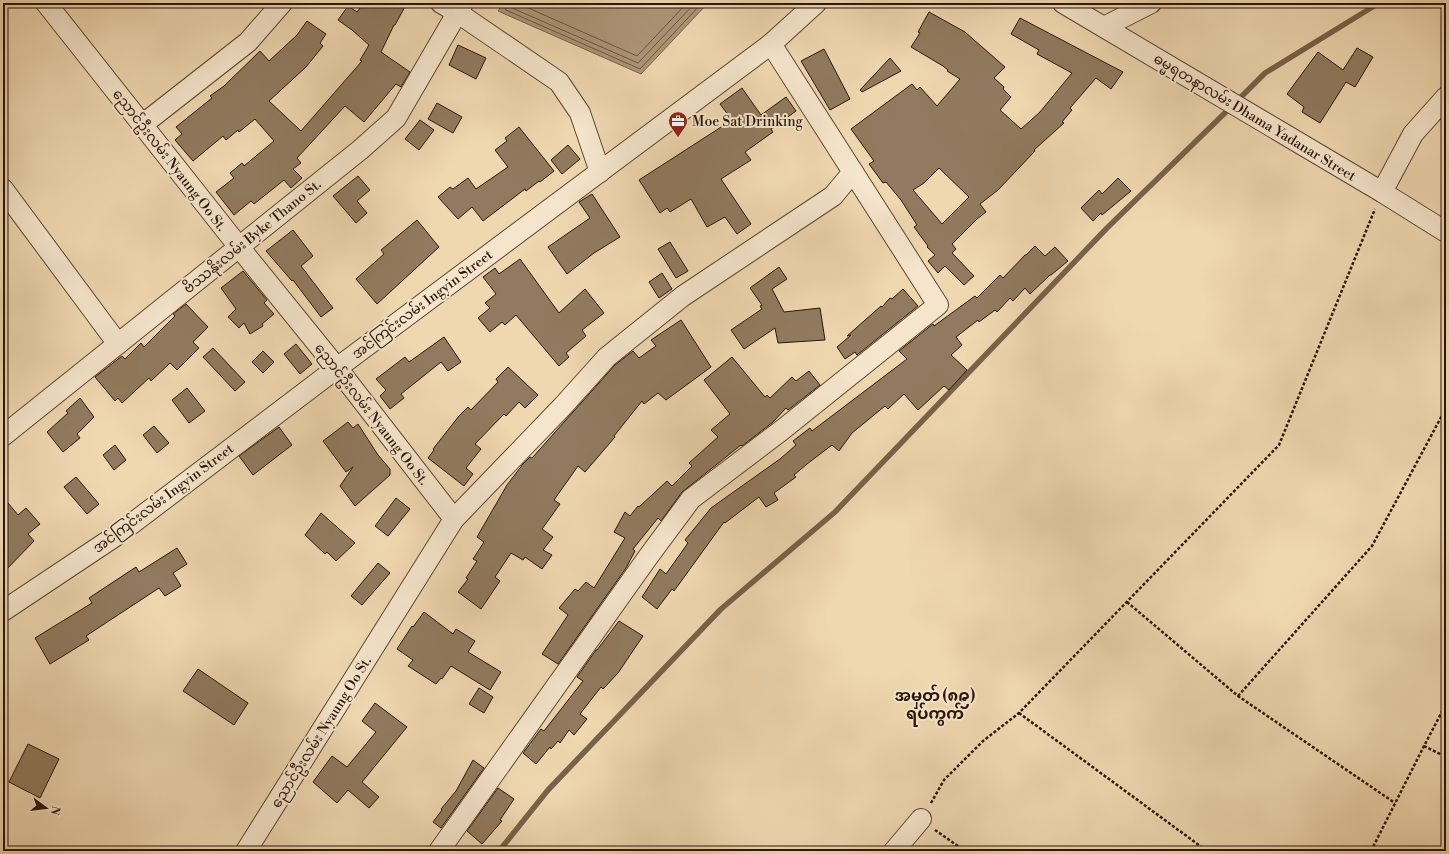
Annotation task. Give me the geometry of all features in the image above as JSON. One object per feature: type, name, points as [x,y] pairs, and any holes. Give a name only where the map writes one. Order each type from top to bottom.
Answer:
[{"type":"street","name":"ညောင်ဦးလမ်း Nyaung Oo St.","points":[[46,3],[337,368],[454,519],[246,851]]},
{"type":"street","points":[[142,124],[248,42],[282,3]]},
{"type":"street","points":[[441,3],[461,8],[560,82],[580,113],[600,172]]},
{"type":"street","name":"အင်ကြင်းလမ်း Ingyin Street","points":[[3,611],[117,535],[337,368],[771,44],[816,3]]},
{"type":"street","name":"ဓမ္မရတနာလမ်း Dhama Yadanar Street","points":[[1063,3],[1382,192],[1446,232]]},
{"type":"street","points":[[1104,27],[1151,3]]},
{"type":"street","name":"ဗိဿနိုးလမ်း Byke Thano St.","points":[[3,436],[360,150],[396,118],[461,8]]},
{"type":"street","points":[[439,851],[691,499],[782,430],[938,306],[771,44]]},
{"type":"street","points":[[1382,192],[1413,134],[1446,97]]},
{"type":"street","points":[[454,519],[562,408],[607,357],[683,296],[833,196],[853,172]]},
{"type":"street","points":[[3,189],[118,344]]},
{"type":"street","points":[[894,851],[921,819]]},
{"type":"path","points":[[964,851],[921,819],[944,780],[983,741],[1019,713],[1279,445],[1382,192]]},
{"type":"path","points":[[1238,696],[1372,546],[1446,408]]},
{"type":"path","points":[[1127,602],[1238,696],[1395,803]]},
{"type":"path","points":[[1371,851],[1446,704]]},
{"type":"path","points":[[1019,713],[1207,851]]},
{"type":"path","points":[[1424,746],[1446,757]]},
{"type":"water","points":[[503,3],[708,3],[641,74],[498,11]]},
{"type":"building","points":[[364,3],[407,3],[381,52],[410,72],[401,87],[396,84],[364,122],[345,106],[297,158],[301,163],[293,169],[302,178],[291,188],[284,180],[254,204],[251,201],[234,215],[216,192],[234,178],[230,173],[242,163],[244,166],[274,141],[255,119],[226,140],[223,136],[193,161],[175,140],[182,134],[176,127],[212,98],[210,96],[224,86],[260,51],[269,61],[297,35],[307,21],[326,34],[320,43],[323,46],[306,67],[269,101],[301,131],[362,61],[360,60],[369,45],[338,20],[348,6],[357,12]]},
{"type":"building","points":[[929,12],[965,32],[1005,67],[994,78],[1004,87],[1003,89],[1011,97],[1000,110],[1021,129],[1040,112],[1072,73],[1037,54],[1039,50],[1011,34],[1020,18],[1123,72],[1111,89],[1096,78],[1070,108],[1072,110],[1062,122],[1064,123],[1034,150],[1035,151],[998,190],[980,204],[986,212],[952,244],[956,249],[952,253],[974,276],[964,285],[945,266],[938,273],[928,261],[935,255],[927,247],[928,246],[914,227],[917,225],[901,200],[886,182],[883,183],[869,164],[874,161],[851,129],[912,84],[917,90],[920,87],[937,106],[960,79],[947,71],[948,70],[943,66],[911,47],[920,33],[918,32]],"holes":[[[939,168],[969,197],[942,224],[913,190],[924,183]]]},
{"type":"building","points":[[458,45],[486,58],[476,79],[449,65]]},
{"type":"building","points":[[1357,48],[1373,57],[1355,87],[1346,82],[1320,123],[1302,112],[1304,107],[1287,94],[1318,52],[1343,70]]},
{"type":"building","points":[[824,49],[850,99],[830,110],[801,61]]},
{"type":"building","points":[[890,58],[901,71],[862,92],[860,90]]},
{"type":"building","points":[[742,88],[761,115],[786,97],[796,111],[771,129],[773,132],[745,152],[751,160],[721,179],[751,224],[737,234],[725,217],[707,227],[691,199],[670,212],[667,208],[660,213],[639,180],[732,120],[720,104]]},
{"type":"building","points":[[437,103],[462,117],[453,133],[428,119]]},
{"type":"building","points":[[420,120],[434,130],[419,150],[405,139]]},
{"type":"building","points":[[519,127],[554,171],[526,191],[525,189],[483,221],[472,207],[458,219],[438,197],[450,187],[453,189],[468,178],[476,189],[508,167],[495,150],[507,141],[505,138]]},
{"type":"building","points":[[568,145],[580,159],[562,174],[551,160]]},
{"type":"building","points":[[358,176],[370,190],[357,201],[367,213],[356,223],[333,196]]},
{"type":"building","points":[[1118,178],[1131,191],[1102,215],[1101,213],[1093,221],[1081,208],[1099,190],[1102,194]]},
{"type":"building","points":[[592,194],[620,237],[594,253],[567,274],[548,247],[590,218],[579,202]]},
{"type":"building","points":[[417,220],[439,247],[377,304],[356,279],[384,254],[381,250]]},
{"type":"building","points":[[293,230],[313,256],[301,266],[333,308],[321,317],[293,280],[292,281],[266,251]]},
{"type":"building","points":[[670,242],[688,271],[676,278],[658,249]]},
{"type":"building","points":[[1035,246],[1045,256],[1055,247],[1068,261],[1050,275],[1030,294],[1025,288],[1013,301],[1010,298],[997,312],[995,310],[979,322],[978,320],[956,337],[962,345],[951,355],[967,370],[949,390],[944,386],[918,410],[904,394],[888,409],[885,406],[852,433],[839,451],[832,445],[794,475],[796,477],[774,493],[778,500],[766,507],[759,497],[725,523],[724,522],[674,591],[672,589],[657,609],[642,597],[660,569],[666,574],[688,543],[685,540],[711,508],[780,459],[796,445],[793,441],[810,428],[812,431],[907,359],[899,351],[933,324],[934,326],[975,296],[977,298],[1000,275],[1003,278]]},
{"type":"building","points":[[520,259],[559,313],[585,289],[604,313],[582,330],[586,336],[566,353],[569,357],[559,366],[516,315],[505,325],[502,322],[490,332],[478,318],[490,308],[485,303],[496,294],[483,277],[495,268],[499,274]]},
{"type":"building","points":[[779,267],[787,279],[772,289],[784,312],[820,308],[825,340],[778,343],[775,328],[744,349],[731,330],[762,309],[760,306],[762,305],[750,288]]},
{"type":"building","points":[[243,271],[267,300],[264,303],[274,314],[262,324],[263,326],[250,334],[244,323],[239,328],[228,317],[236,309],[221,288]]},
{"type":"building","points":[[662,273],[672,289],[659,298],[649,282]]},
{"type":"building","points":[[903,289],[918,306],[857,355],[855,352],[845,359],[837,347],[851,335],[847,336],[881,306],[882,307],[890,298],[892,299]]},
{"type":"building","points":[[186,304],[208,327],[193,342],[199,348],[177,370],[170,363],[151,381],[149,378],[122,403],[118,398],[115,401],[95,377],[122,356],[125,359],[141,343],[144,347],[175,316],[173,314]]},
{"type":"building","points":[[681,320],[711,367],[666,400],[658,393],[644,404],[642,401],[614,436],[615,437],[585,472],[578,466],[554,500],[560,504],[542,529],[553,537],[543,550],[552,555],[542,569],[525,557],[523,560],[511,553],[495,577],[500,581],[481,609],[458,592],[468,579],[466,578],[477,561],[473,559],[484,542],[477,537],[507,485],[523,464],[530,457],[532,458],[615,365],[633,351],[639,358],[656,346],[651,340]]},
{"type":"building","points":[[444,337],[461,362],[448,371],[441,362],[401,394],[404,398],[390,409],[380,396],[386,390],[376,379],[405,357],[409,362]]},
{"type":"building","points":[[296,344],[312,364],[300,374],[284,354]]},
{"type":"building","points":[[213,348],[245,382],[235,391],[203,357]]},
{"type":"building","points":[[263,351],[274,362],[263,373],[252,362]]},
{"type":"building","points":[[732,357],[765,397],[767,395],[770,398],[792,377],[796,381],[809,371],[820,385],[788,410],[786,408],[773,422],[742,446],[741,445],[682,492],[661,521],[658,518],[633,549],[635,551],[626,568],[558,664],[542,654],[568,615],[559,608],[575,589],[578,591],[586,582],[594,588],[625,538],[614,532],[625,512],[630,516],[638,506],[639,507],[667,481],[672,486],[692,466],[689,463],[718,437],[711,430],[730,414],[704,380]]},
{"type":"building","points":[[508,367],[538,395],[525,408],[519,402],[506,416],[504,414],[475,444],[481,449],[466,468],[473,474],[464,486],[428,458],[434,450],[433,449],[459,416],[468,407],[471,410],[498,382],[496,379]]},
{"type":"building","points":[[187,388],[205,411],[189,423],[172,400]]},
{"type":"building","points":[[80,398],[94,417],[77,434],[80,438],[63,452],[47,432],[68,413],[66,411]]},
{"type":"building","points":[[348,422],[353,428],[358,424],[378,455],[390,469],[390,475],[355,506],[340,486],[353,467],[346,472],[323,441]]},
{"type":"building","points":[[154,426],[169,443],[157,453],[143,435]]},
{"type":"building","points":[[279,427],[292,445],[253,475],[239,456]]},
{"type":"building","points":[[115,445],[126,460],[114,470],[103,455]]},
{"type":"building","points":[[76,477],[99,504],[87,514],[64,487]]},
{"type":"building","points":[[3,497],[18,515],[26,508],[40,524],[28,534],[34,541],[3,573]]},
{"type":"building","points":[[396,498],[410,509],[388,536],[375,526]]},
{"type":"building","points":[[321,513],[355,543],[336,561],[327,552],[325,554],[305,535]]},
{"type":"building","points":[[177,548],[187,564],[173,573],[181,586],[165,596],[159,588],[86,636],[89,640],[50,664],[35,638],[92,603],[89,598],[136,567],[139,572]]},
{"type":"building","points":[[378,563],[390,573],[362,605],[351,596]]},
{"type":"building","points":[[424,612],[453,634],[456,629],[475,641],[468,652],[501,672],[490,690],[451,666],[442,679],[441,678],[436,684],[408,666],[413,660],[397,649],[412,626],[413,627]]},
{"type":"building","points":[[619,621],[643,636],[618,673],[603,689],[601,687],[580,714],[587,719],[574,735],[569,730],[560,743],[558,741],[551,749],[550,747],[536,764],[523,753],[541,729],[544,731],[583,681],[577,677]]},
{"type":"building","points":[[198,669],[248,703],[234,725],[183,691]]},
{"type":"building","points":[[479,688],[493,697],[484,713],[469,704]]},
{"type":"building","points":[[375,703],[407,727],[362,782],[379,797],[369,808],[348,790],[337,803],[313,782],[332,756],[347,767],[376,732],[362,721]]},
{"type":"building","points":[[28,744],[59,759],[40,798],[9,782]]},
{"type":"building","points":[[473,760],[484,768],[441,828],[433,822],[442,810],[441,809],[456,791]]},
{"type":"building","points":[[498,788],[514,799],[500,820],[502,821],[482,844],[467,831]]},
{"type":"waterway","points":[[1237,101],[1265,73],[1379,3]]},
{"type":"waterway","points":[[499,851],[548,790],[721,609],[835,512],[1107,228],[1231,107]]},
{"type":"place","name":"Moe Sat Drinking","points":[[678,138]]},
{"type":"district","name":"အမှတ် (၈၉) ရပ်ကွက်","points":[[935,704]]}]
